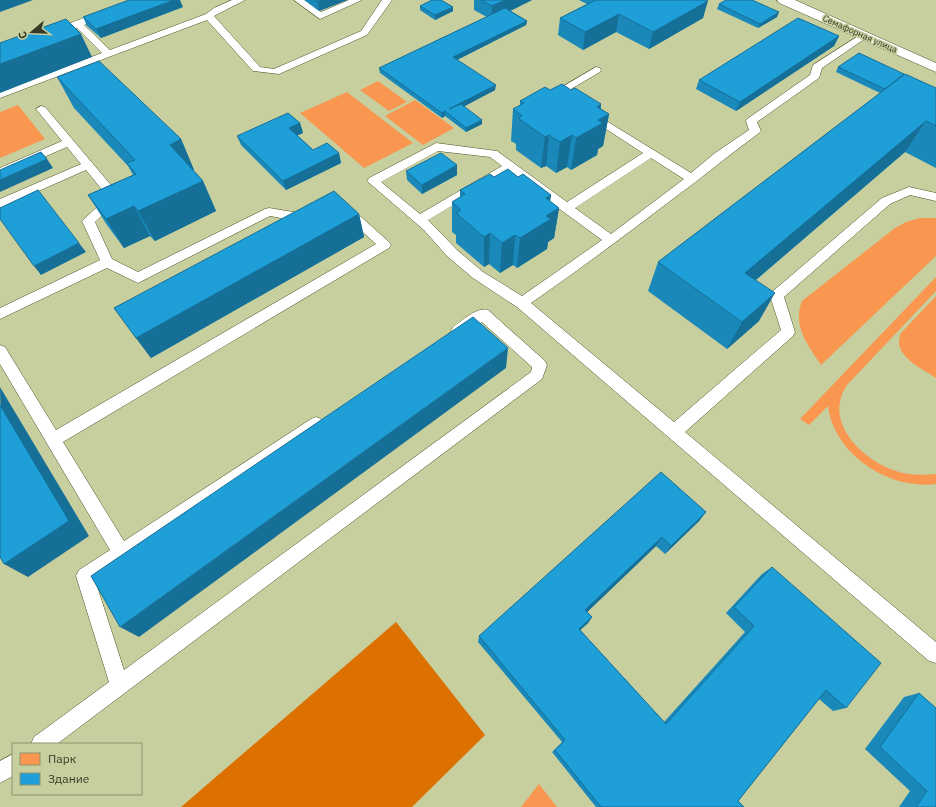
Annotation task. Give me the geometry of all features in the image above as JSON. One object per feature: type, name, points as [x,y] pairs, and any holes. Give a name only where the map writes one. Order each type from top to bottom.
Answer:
[{"type":"highway","name":"Семафорная улица","points":[[784,0],[936,68]]},
{"type":"lane","points":[[0,95],[209,16],[217,10],[240,0]]},
{"type":"lane","points":[[299,0],[320,16],[356,0]]},
{"type":"lane","points":[[209,16],[257,69],[275,72],[364,33],[387,0]]},
{"type":"lane","points":[[48,38],[78,24],[115,10]]},
{"type":"lane","points":[[78,24],[108,53]]},
{"type":"lane","points":[[522,303],[611,240],[692,179],[719,156],[755,131],[750,121],[815,76],[817,67],[864,36]]},
{"type":"lane","points":[[596,70],[557,93],[692,179]]},
{"type":"lane","points":[[41,109],[70,142],[115,198],[88,221],[107,262],[138,278],[269,212],[300,218],[314,211]]},
{"type":"lane","points":[[0,172],[70,142]]},
{"type":"lane","points":[[611,240],[493,154],[436,147],[373,180],[420,220],[452,253],[478,275],[522,303],[675,431],[936,654]]},
{"type":"lane","points":[[567,207],[650,153]]},
{"type":"lane","points":[[0,204],[88,164]]},
{"type":"lane","points":[[420,220],[510,166]]},
{"type":"lane","points":[[675,431],[788,332],[777,296],[886,201],[908,191],[936,197]]},
{"type":"lane","points":[[53,440],[385,246],[334,200]]},
{"type":"lane","points":[[1,310],[107,262]]},
{"type":"lane","points":[[41,743],[537,375],[540,365],[483,314],[444,340]]},
{"type":"lane","points":[[0,352],[121,552]]},
{"type":"lane","points":[[120,686],[85,576],[332,414]]},
{"type":"lane","points":[[0,773],[12,765]]},
{"type":"green space","points":[[378,81],[407,102],[389,111],[360,90]]},
{"type":"green space","points":[[347,92],[413,143],[364,168],[300,113]]},
{"type":"green space","points":[[415,100],[454,128],[423,145],[385,116]]},
{"type":"green space","points":[[18,105],[45,139],[0,158],[0,112]]},
{"type":"green space","points":[[920,218],[936,218],[936,256],[821,365],[807,343],[800,327],[799,310],[802,301],[895,228],[906,222]]},
{"type":"green space","points":[[936,277],[936,291],[847,385],[840,400],[840,415],[844,429],[853,442],[865,454],[893,470],[908,474],[936,474],[936,484],[918,484],[900,481],[882,475],[866,465],[852,453],[841,439],[832,423],[828,406],[809,425],[800,419]]},
{"type":"green space","points":[[936,296],[936,378],[909,360],[900,348],[899,341],[901,333]]},
{"type":"green space","points":[[539,784],[557,807],[521,807]]},
{"type":"shaded area","points":[[396,622],[485,735],[412,807],[181,807]]},
{"type":"building","points":[[129,0],[174,0],[96,29],[83,17]]},
{"type":"building","points":[[432,0],[441,0],[453,7],[435,15],[420,6]]},
{"type":"building","points":[[481,0],[505,0],[492,6]]},
{"type":"building","points":[[596,0],[708,1],[653,32],[619,14],[585,32],[560,18]]},
{"type":"building","points":[[726,0],[752,0],[779,12],[760,24],[719,4]]},
{"type":"building","points":[[505,8],[527,21],[453,57],[496,85],[449,109],[461,104],[482,120],[466,128],[445,111],[442,113],[379,68]]},
{"type":"building","points":[[798,18],[839,36],[740,102],[699,80]]},
{"type":"building","points":[[66,19],[81,34],[0,64],[0,43]]},
{"type":"building","points":[[859,53],[904,74],[885,89],[838,67]]},
{"type":"building","points":[[99,61],[181,139],[170,145],[203,181],[138,211],[134,206],[106,219],[88,195],[136,174],[127,163],[135,160],[57,77]]},
{"type":"building","points":[[905,74],[936,88],[936,126],[926,121],[745,273],[775,293],[742,322],[658,262]]},
{"type":"building","points":[[562,84],[571,90],[575,88],[601,104],[597,107],[609,114],[598,120],[603,123],[576,138],[572,135],[560,142],[549,135],[545,137],[518,118],[522,116],[513,109],[524,103],[520,101],[545,87],[550,90]]},
{"type":"building","points":[[288,113],[300,123],[289,128],[313,150],[327,143],[339,153],[283,181],[237,136]]},
{"type":"building","points":[[41,152],[47,159],[0,180],[0,170]]},
{"type":"building","points":[[441,153],[457,165],[422,185],[406,171]]},
{"type":"building","points":[[508,169],[518,177],[523,174],[551,195],[546,198],[559,208],[546,216],[551,219],[520,238],[515,235],[502,243],[490,233],[484,237],[456,213],[461,210],[452,202],[465,194],[460,190],[490,174],[494,177]]},
{"type":"building","points":[[38,190],[79,243],[34,266],[0,219],[0,208]]},
{"type":"building","points":[[334,191],[359,214],[136,338],[114,308]]},
{"type":"building","points":[[473,317],[508,348],[120,627],[91,576]]},
{"type":"building","points":[[0,405],[69,521],[4,564],[0,557]]},
{"type":"building","points":[[661,472],[706,512],[671,546],[662,537],[585,610],[592,617],[579,629],[666,724],[754,626],[734,607],[772,567],[881,663],[846,708],[826,690],[738,801],[744,807],[601,807],[555,750],[565,740],[479,636]]},
{"type":"building","points":[[919,693],[936,708],[936,807],[916,807],[927,791],[880,747]]}]
